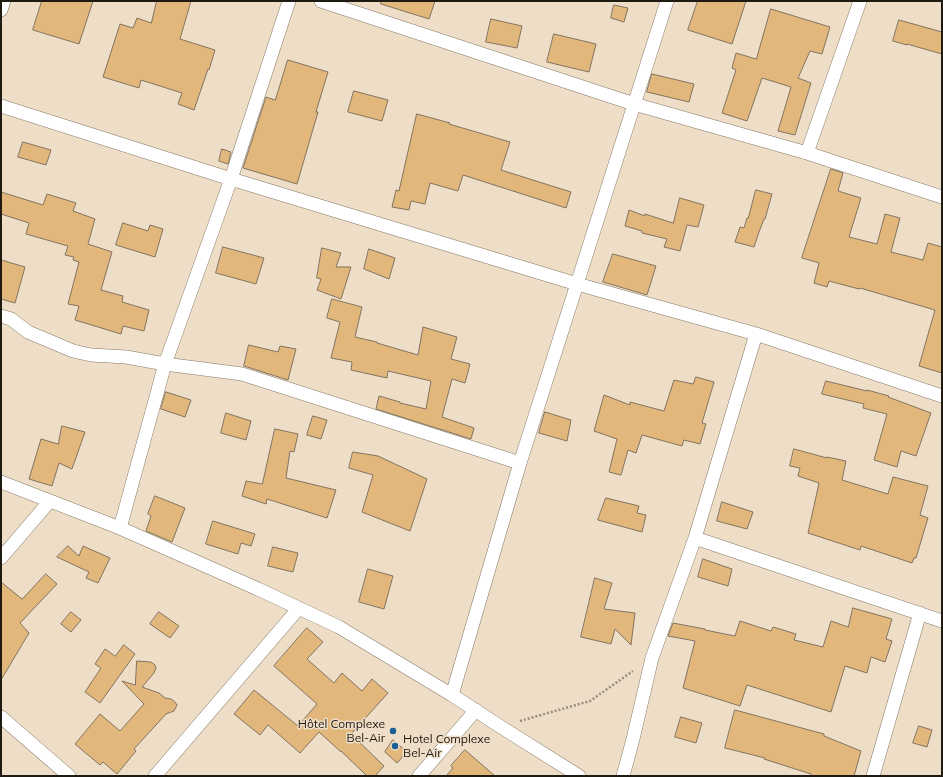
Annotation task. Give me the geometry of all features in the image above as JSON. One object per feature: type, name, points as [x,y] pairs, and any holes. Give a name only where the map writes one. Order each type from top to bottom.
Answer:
[{"type":"street","points":[[1,10],[4,1]]},
{"type":"street","points":[[120,528],[165,364],[231,179],[289,1]]},
{"type":"street","points":[[321,1],[634,104],[807,153],[942,196]]},
{"type":"street","points":[[452,695],[520,464],[667,1]]},
{"type":"street","points":[[807,153],[860,1]]},
{"type":"street","points":[[1,106],[231,179],[577,284],[756,334],[942,396]]},
{"type":"street","points":[[1,316],[11,319],[28,332],[73,351],[91,355],[126,357],[165,364],[242,374],[520,464]]},
{"type":"street","points":[[623,776],[652,658],[695,538],[756,334]]},
{"type":"street","points":[[1,482],[49,502],[120,528],[258,589],[339,627],[452,695],[579,776]]},
{"type":"street","points":[[1,558],[49,502]]},
{"type":"street","points":[[695,538],[942,621]]},
{"type":"street","points":[[155,776],[299,608]]},
{"type":"street","points":[[873,776],[920,613]]},
{"type":"street","points":[[419,776],[476,710]]},
{"type":"street","points":[[1,717],[69,776]]},
{"type":"path","points":[[501,727],[590,701],[652,658]]},
{"type":"building","points":[[42,1],[93,1],[79,44],[33,30]]},
{"type":"building","points":[[157,1],[191,1],[180,39],[215,50],[194,110],[178,104],[182,93],[141,80],[139,88],[103,77],[120,24],[133,28],[137,18],[151,23]]},
{"type":"building","points":[[381,1],[435,1],[429,19],[381,4]]},
{"type":"building","points":[[698,1],[746,1],[732,44],[688,30]]},
{"type":"building","points":[[614,5],[628,8],[624,22],[611,18]]},
{"type":"building","points":[[771,9],[830,27],[822,54],[810,51],[798,78],[811,83],[795,135],[778,131],[791,87],[762,78],[747,121],[722,113],[736,70],[732,68],[736,53],[756,59]]},
{"type":"building","points":[[491,19],[522,26],[517,48],[486,42]]},
{"type":"building","points":[[899,20],[942,32],[942,54],[893,41]]},
{"type":"building","points":[[554,34],[596,44],[589,72],[547,62]]},
{"type":"building","points":[[288,60],[328,72],[297,184],[243,168],[266,97],[275,100]]},
{"type":"building","points":[[652,74],[694,84],[689,102],[647,92]]},
{"type":"building","points":[[354,91],[388,100],[382,121],[348,112]]},
{"type":"building","points":[[417,114],[510,142],[501,170],[571,192],[566,208],[463,175],[458,191],[430,183],[425,204],[411,201],[409,210],[392,207],[396,190],[399,191]]},
{"type":"building","points":[[23,142],[51,150],[46,165],[18,157]]},
{"type":"building","points":[[222,149],[231,152],[228,164],[219,161]]},
{"type":"building","points":[[831,169],[843,173],[838,191],[861,198],[849,237],[877,244],[885,214],[900,218],[891,252],[923,260],[928,243],[942,247],[942,373],[919,366],[935,310],[860,288],[829,281],[827,287],[814,283],[819,263],[802,258]]},
{"type":"building","points":[[756,190],[772,194],[765,219],[754,247],[735,242],[740,227],[744,228]]},
{"type":"building","points":[[1,192],[43,205],[47,194],[76,203],[73,211],[95,219],[88,244],[112,252],[101,290],[123,296],[122,302],[149,310],[144,331],[123,326],[121,334],[75,320],[79,306],[68,304],[79,262],[73,260],[74,257],[65,255],[68,246],[26,234],[29,223],[1,214]]},
{"type":"building","points":[[680,198],[704,205],[698,227],[687,225],[680,251],[664,247],[667,239],[642,233],[642,231],[625,226],[629,210],[645,216],[645,214],[673,223]]},
{"type":"building","points":[[123,223],[148,231],[150,225],[163,229],[155,257],[116,245]]},
{"type":"building","points":[[223,247],[264,258],[256,284],[216,273]]},
{"type":"building","points":[[322,248],[341,253],[336,267],[351,267],[341,299],[317,290],[321,279],[317,278]]},
{"type":"building","points":[[369,249],[395,258],[389,279],[364,269]]},
{"type":"building","points":[[613,254],[656,266],[647,295],[603,282]]},
{"type":"building","points":[[1,260],[25,267],[15,303],[1,299]]},
{"type":"building","points":[[332,299],[362,307],[355,337],[377,342],[418,355],[423,327],[457,337],[451,359],[470,364],[465,383],[452,379],[442,417],[474,428],[471,439],[376,409],[379,396],[426,409],[431,381],[388,371],[387,378],[351,370],[352,362],[331,358],[340,322],[327,318]]},
{"type":"building","points":[[249,345],[278,352],[280,346],[296,349],[288,380],[244,366]]},
{"type":"building","points":[[696,377],[714,382],[702,423],[706,424],[700,444],[684,440],[682,446],[642,435],[636,453],[628,450],[621,475],[609,472],[617,439],[594,431],[604,395],[630,405],[630,402],[664,411],[674,380],[693,384]]},
{"type":"building","points":[[826,381],[889,396],[888,397],[931,413],[916,456],[901,451],[897,467],[874,460],[887,414],[863,408],[864,404],[822,394]]},
{"type":"building","points":[[166,392],[191,400],[185,417],[161,409]]},
{"type":"building","points":[[545,412],[571,420],[567,441],[539,433]]},
{"type":"building","points":[[226,413],[251,421],[246,440],[221,433]]},
{"type":"building","points":[[313,416],[327,420],[321,439],[307,435]]},
{"type":"building","points":[[62,426],[85,432],[72,469],[59,463],[52,486],[29,479],[41,439],[58,444]]},
{"type":"building","points":[[275,429],[298,434],[294,452],[290,451],[286,478],[336,490],[327,518],[267,499],[266,504],[242,496],[246,481],[262,484]]},
{"type":"building","points":[[794,449],[827,458],[846,461],[842,480],[888,494],[893,477],[928,486],[920,515],[928,518],[916,558],[914,558],[912,563],[861,546],[860,550],[808,533],[819,483],[798,476],[800,468],[790,466]]},
{"type":"building","points":[[353,452],[378,456],[427,479],[410,531],[362,512],[373,475],[349,468]]},
{"type":"building","points":[[155,496],[185,508],[172,542],[146,531],[151,516],[148,514]]},
{"type":"building","points":[[606,498],[639,506],[637,513],[646,515],[642,532],[598,520]]},
{"type":"building","points":[[722,502],[753,512],[747,529],[717,521]]},
{"type":"building","points":[[213,521],[255,534],[251,546],[241,543],[238,554],[206,544]]},
{"type":"building","points":[[68,546],[79,556],[83,546],[110,558],[98,583],[86,578],[89,572],[57,557]]},
{"type":"building","points":[[273,547],[298,553],[293,572],[268,566]]},
{"type":"building","points":[[703,559],[732,569],[728,586],[698,577]]},
{"type":"building","points":[[368,569],[393,576],[384,609],[359,602]]},
{"type":"building","points":[[46,574],[57,584],[20,623],[29,633],[1,680],[1,582],[22,599]]},
{"type":"building","points":[[595,578],[612,583],[604,609],[635,613],[631,645],[615,629],[611,644],[581,637]]},
{"type":"building","points":[[853,608],[892,619],[886,639],[892,641],[885,662],[871,657],[867,673],[845,666],[831,712],[747,685],[740,706],[683,688],[695,641],[668,636],[673,623],[735,636],[740,621],[771,631],[773,627],[796,634],[794,640],[823,647],[831,621],[848,627]]},
{"type":"building","points":[[71,612],[81,620],[71,632],[61,624]]},
{"type":"building","points":[[159,612],[179,626],[170,638],[150,624]]},
{"type":"building","points":[[307,628],[323,642],[307,659],[334,683],[342,673],[362,691],[372,679],[388,693],[351,734],[384,766],[375,776],[367,776],[319,732],[300,753],[268,725],[260,735],[234,714],[254,690],[298,726],[317,704],[274,666]]},
{"type":"building","points":[[124,645],[135,654],[100,703],[85,692],[101,668],[95,664],[105,649],[115,656]]},
{"type":"building","points":[[137,661],[151,662],[156,668],[154,673],[142,687],[159,693],[165,698],[171,699],[177,705],[174,711],[166,714],[134,749],[136,751],[117,774],[103,762],[100,765],[75,744],[100,714],[120,731],[144,704],[122,681],[135,685]]},
{"type":"building","points":[[735,710],[824,734],[824,736],[861,751],[854,776],[811,776],[811,774],[764,759],[765,758],[725,748]]},
{"type":"building","points":[[681,717],[702,723],[696,743],[675,737]]},
{"type":"building","points":[[919,726],[932,730],[927,747],[913,743]]},
{"type":"building","name":"Hotel Complexe Bel-Air","points":[[393,740],[407,752],[397,763],[385,752]]},
{"type":"building","points":[[465,750],[495,776],[446,776],[453,768],[451,766]]},
{"type":"place","name":"Hôtel Complexe Bel-Air","points":[[393,731]]},
{"type":"place","name":"Hotel Complexe Bel-Air","points":[[395,746]]}]
